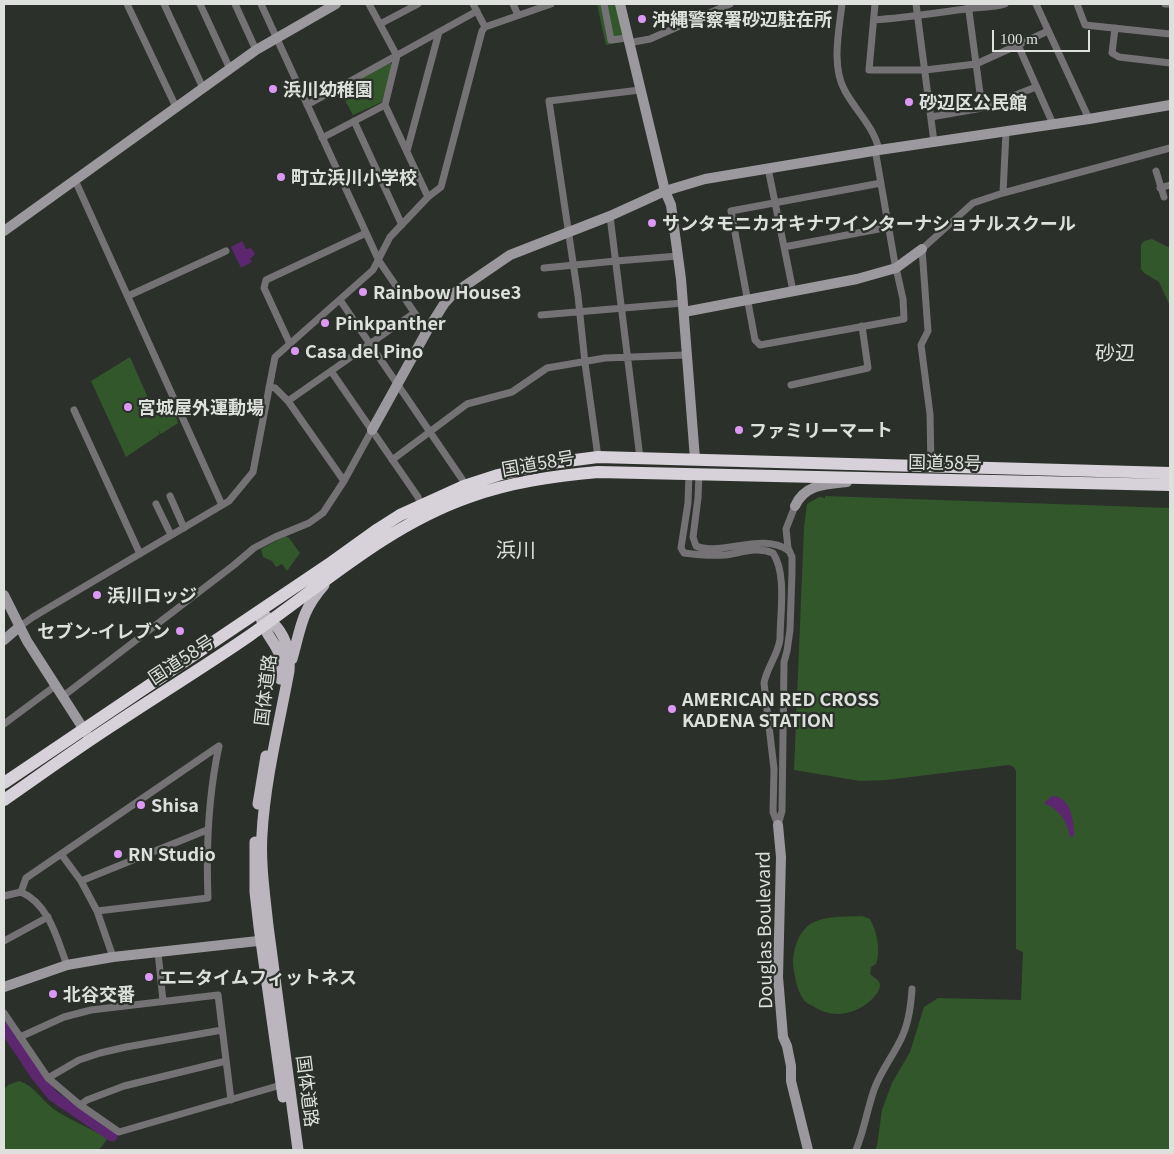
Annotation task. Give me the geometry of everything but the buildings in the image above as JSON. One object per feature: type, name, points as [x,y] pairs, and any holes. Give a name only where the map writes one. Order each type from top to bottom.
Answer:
[{"type":"highway","name":"国道58号","points":[[4,782],[259,611],[378,528],[400,515],[464,486],[498,475],[544,464],[598,457],[1170,473]]},
{"type":"highway","name":"国道58号","points":[[4,800],[267,623],[333,574],[414,522],[467,497],[502,486],[548,477],[598,472],[1170,485]]},
{"type":"main road","points":[[289,671],[303,618],[310,602],[333,574]]},
{"type":"main road","name":"国体道路","points":[[259,611],[287,645],[289,653],[289,671],[265,804],[262,836],[265,940],[281,1085],[291,1150]]},
{"type":"main road","name":"国体道路","points":[[267,623],[281,657],[282,666],[260,786],[255,839],[255,892],[265,940],[298,1150]]},
{"type":"street","points":[[127,4],[176,107]]},
{"type":"street","points":[[164,4],[203,88]]},
{"type":"street","points":[[200,4],[230,68]]},
{"type":"street","points":[[235,4],[256,50]]},
{"type":"street","points":[[261,4],[379,261],[427,331]]},
{"type":"street","points":[[4,231],[256,50],[336,4]]},
{"type":"street","points":[[369,4],[397,56],[385,105],[428,197]]},
{"type":"street","points":[[380,24],[418,4]]},
{"type":"street","points":[[512,4],[518,15]]},
{"type":"street","points":[[604,4],[611,40],[650,39],[730,4]]},
{"type":"street","points":[[620,4],[670,205],[678,256],[695,459],[693,537],[696,546],[701,548],[744,544],[772,544],[784,547],[790,551]]},
{"type":"street","points":[[842,4],[836,62],[843,89],[876,137],[881,183],[896,268],[904,299],[904,319],[760,345],[755,340],[731,211],[881,183]]},
{"type":"street","points":[[875,4],[869,70],[924,70],[976,64],[1048,31]]},
{"type":"street","points":[[916,4],[934,142]]},
{"type":"street","points":[[874,20],[918,17],[968,6],[998,6],[1005,4]]},
{"type":"street","points":[[1036,4],[1089,119]]},
{"type":"street","points":[[1077,4],[1085,25],[1170,34]]},
{"type":"street","points":[[1165,4],[1170,4]]},
{"type":"street","points":[[4,640],[33,617],[228,502],[253,472],[275,357],[373,270],[390,236],[428,197],[441,187],[482,32],[485,28],[546,5]]},
{"type":"street","points":[[968,6],[982,108]]},
{"type":"street","points":[[307,105],[439,32],[475,7],[485,28]]},
{"type":"street","points":[[1115,28],[1112,53],[1119,57],[1170,63]]},
{"type":"street","points":[[407,151],[439,32]]},
{"type":"street","points":[[1018,45],[1052,124]]},
{"type":"street","points":[[932,116],[982,108],[1036,87]]},
{"type":"street","points":[[598,457],[574,265],[550,101],[640,90]]},
{"type":"street","points":[[322,138],[385,105]]},
{"type":"street","points":[[62,697],[254,548],[308,523],[323,513],[344,481],[427,331],[444,304],[453,294],[510,255],[569,233],[665,191],[705,179],[877,150],[1006,132],[1170,105]]},
{"type":"street","points":[[354,121],[402,224]]},
{"type":"street","points":[[1003,193],[1006,132]]},
{"type":"street","points":[[541,315],[622,308],[683,307],[748,300],[857,279],[896,268],[922,249],[973,203],[1003,193],[1170,148]]},
{"type":"street","points":[[768,168],[793,291]]},
{"type":"street","points":[[1156,170],[1164,197]]},
{"type":"street","points":[[75,180],[222,505]]},
{"type":"street","points":[[1160,188],[1170,185]]},
{"type":"street","points":[[610,216],[640,458]]},
{"type":"street","points":[[784,247],[889,227]]},
{"type":"street","points":[[290,344],[264,288],[266,280],[366,233]]},
{"type":"street","points":[[922,249],[928,330],[921,345],[930,414],[931,466]]},
{"type":"street","points":[[128,296],[226,251]]},
{"type":"street","points":[[544,268],[678,256]]},
{"type":"street","points":[[340,300],[462,479],[464,486]]},
{"type":"street","points":[[288,401],[414,313]]},
{"type":"street","points":[[791,385],[868,368],[862,326]]},
{"type":"street","points":[[392,460],[467,404],[512,392],[547,368],[604,358],[686,355]]},
{"type":"street","points":[[331,371],[418,497],[421,506]]},
{"type":"street","points":[[269,387],[274,388],[288,401],[344,481]]},
{"type":"street","points":[[74,410],[140,554]]},
{"type":"street","points":[[694,474],[681,548],[684,553],[727,555],[748,550],[769,551],[773,553],[778,565],[787,651],[784,662],[782,811],[778,825]]},
{"type":"street","points":[[778,825],[773,812],[774,768],[764,683],[790,605],[792,557],[786,538],[786,529],[798,499],[804,492],[819,485],[893,479]]},
{"type":"street","points":[[170,496],[184,528]]},
{"type":"street","points":[[156,504],[171,535]]},
{"type":"street","points":[[4,595],[19,627],[91,740]]},
{"type":"street","points":[[4,724],[55,686]]},
{"type":"street","points":[[21,892],[26,878],[219,746],[212,779],[207,830],[208,898],[97,911]]},
{"type":"street","name":"Douglas Boulevard","points":[[778,825],[781,857],[778,977],[783,1037],[787,1046],[791,1066],[791,1081],[808,1150]]},
{"type":"street","points":[[81,881],[207,830]]},
{"type":"street","points":[[61,854],[81,881],[97,911],[113,957]]},
{"type":"street","points":[[4,896],[21,892],[31,896],[39,903],[48,917],[67,965]]},
{"type":"street","points":[[4,941],[48,917]]},
{"type":"street","points":[[4,987],[67,965],[113,957],[265,940]]},
{"type":"street","points":[[158,952],[163,1001]]},
{"type":"street","points":[[856,1150],[862,1137],[874,1090],[901,1039],[908,1021],[912,989]]},
{"type":"street","points":[[20,1037],[64,1017],[91,1010],[218,995],[231,1100]]},
{"type":"street","points":[[4,1013],[48,1078],[119,1132],[281,1085]]},
{"type":"street","points":[[48,1078],[79,1060],[100,1053],[222,1030]]},
{"type":"street","points":[[80,1104],[124,1086],[226,1062]]},
{"type":"green space","points":[[597,4],[620,4],[628,41],[606,45]]},
{"type":"green space","points":[[389,62],[392,65],[382,102],[353,115],[339,90]]},
{"type":"green space","points":[[1152,239],[1170,248],[1170,306],[1159,282],[1141,269],[1141,245],[1144,241]]},
{"type":"green space","name":"宮城屋外運動場","points":[[130,357],[152,407],[161,402],[169,417],[175,414],[178,423],[161,434],[156,428],[160,434],[126,457],[91,381]]},
{"type":"green space","points":[[825,496],[1170,508],[1170,1150],[875,1150],[882,1110],[892,1083],[910,1052],[924,1007],[938,998],[1021,1000],[1023,952],[1016,949],[1016,771],[1014,767],[1009,765],[886,780],[860,781],[794,770],[804,528],[807,504],[819,497],[825,498]]},
{"type":"green space","points":[[285,536],[289,538],[300,553],[287,571],[282,564],[276,567],[272,561],[263,557],[261,549]]},
{"type":"green space","points":[[862,916],[870,919],[875,930],[878,947],[877,959],[876,964],[871,967],[870,974],[880,983],[878,992],[864,1006],[843,1014],[828,1013],[808,1004],[799,992],[793,963],[795,947],[802,932],[809,925],[821,920],[835,917]]},
{"type":"green space","points":[[19,1081],[34,1090],[55,1110],[108,1138],[99,1150],[4,1150],[4,1090],[8,1085]]},
{"type":"shaded area","points":[[242,241],[246,249],[251,248],[255,254],[250,259],[252,262],[241,268],[231,247]]},
{"type":"shaded area","points":[[1052,796],[1063,800],[1067,805],[1072,817],[1074,836],[1070,837],[1065,821],[1059,813],[1045,804]]},
{"type":"waterway","points":[[4,1027],[36,1075],[53,1096],[112,1136]]},
{"type":"place","name":"沖縄警察署砂辺駐在所","points":[[642,19]]},
{"type":"place","name":"浜川幼稚園","points":[[273,89]]},
{"type":"place","name":"砂辺区公民館","points":[[909,102]]},
{"type":"place","name":"町立浜川小学校","points":[[281,177]]},
{"type":"place","name":"サンタモニカオキナワインターナショナルスクール","points":[[652,223]]},
{"type":"place","name":"Rainbow House3","points":[[363,292]]},
{"type":"place","name":"Pinkpanther","points":[[325,323]]},
{"type":"place","name":"Casa del Pino","points":[[295,351]]},
{"type":"place","name":"宮城屋外運動場","points":[[128,407]]},
{"type":"place","name":"ファミリーマート","points":[[739,430]]},
{"type":"place","name":"浜川ロッジ","points":[[97,595]]},
{"type":"place","name":"セブン-イレブン","points":[[180,631]]},
{"type":"place","name":"AMERICAN RED CROSS KADENA STATION","points":[[672,709]]},
{"type":"place","name":"Shisa","points":[[141,805]]},
{"type":"place","name":"RN Studio","points":[[118,854]]},
{"type":"place","name":"エニタイムフィットネス","points":[[149,977]]},
{"type":"place","name":"北谷交番","points":[[53,994]]},
{"type":"district","name":"砂辺","points":[[1115,352]]},
{"type":"district","name":"浜川","points":[[516,549]]}]
